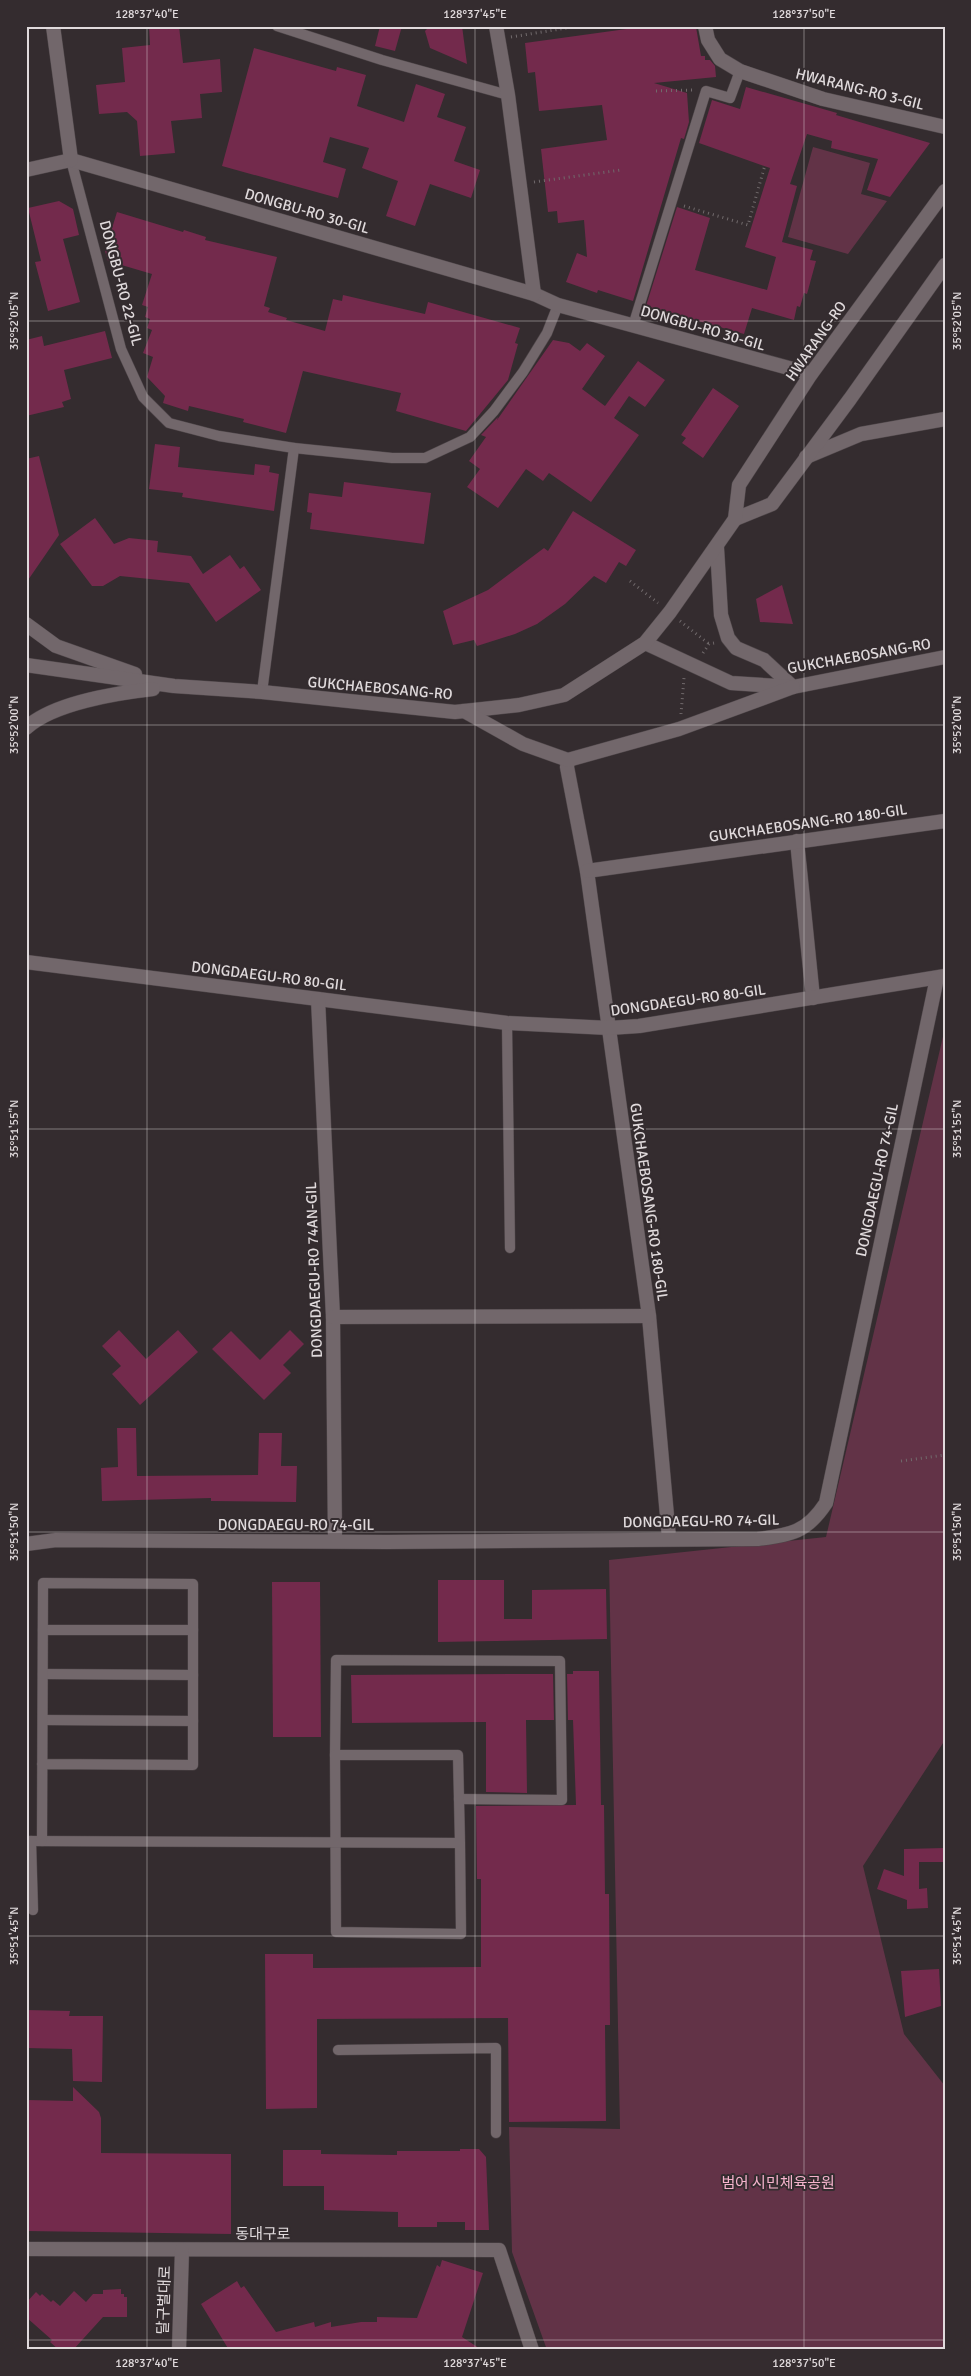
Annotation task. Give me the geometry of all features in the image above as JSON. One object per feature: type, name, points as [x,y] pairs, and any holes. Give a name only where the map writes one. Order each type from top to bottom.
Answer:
[{"type":"street","name":"DONGBU-RO 22-GIL","points":[[53,26],[71,160]]},
{"type":"street","name":"HWARANG-RO 3-GIL","points":[[705,26],[708,40],[720,59],[740,71],[823,99],[945,127]]},
{"type":"street","points":[[497,33],[508,95],[534,294]]},
{"type":"street","points":[[26,170],[71,160]]},
{"type":"street","name":"DONGBU-RO 30-GIL","points":[[71,160],[534,294],[558,305],[811,374]]},
{"type":"street","name":"HWARANG-RO","points":[[645,643],[717,548],[735,520],[739,485],[811,374],[945,191]]},
{"type":"street","points":[[735,520],[772,504],[850,399],[945,265]]},
{"type":"street","points":[[806,457],[861,434],[945,419]]},
{"type":"street","points":[[464,711],[524,744],[568,760],[679,729],[793,687],[764,660],[736,648],[728,638],[722,615],[717,548]]},
{"type":"street","points":[[26,624],[56,646],[174,686]]},
{"type":"street","name":"GUKCHAEBOSANG-RO","points":[[26,665],[174,686],[262,692],[406,708],[464,711],[518,705],[564,695],[645,643],[731,683],[793,687],[945,657]]},
{"type":"street","points":[[26,728],[68,706],[121,692],[174,686]]},
{"type":"street","name":"GUKCHAEBOSANG-RO 180-GIL","points":[[568,760],[567,767],[587,871],[649,1316],[669,1538]]},
{"type":"street","name":"GUKCHAEBOSANG-RO 180-GIL","points":[[587,871],[945,821]]},
{"type":"street","points":[[797,841],[812,998]]},
{"type":"street","name":"DONGDAEGU-RO 80-GIL","points":[[26,962],[507,1022],[609,1028],[639,1026],[941,977]]},
{"type":"street","name":"DONGDAEGU-RO 74-GIL","points":[[26,1544],[56,1540],[758,1539],[787,1536],[803,1529],[817,1516],[826,1503],[941,977]]},
{"type":"street","name":"DONGDAEGU-RO 74AN-GIL","points":[[318,999],[333,1317],[335,1541]]},
{"type":"street","points":[[333,1317],[649,1316]]},
{"type":"street","name":"동대구로","points":[[26,2249],[499,2250],[532,2350]]},
{"type":"street","name":"달구벌대로","points":[[179,2350],[182,2250]]},
{"type":"lane","points":[[277,26],[382,60],[508,95]]},
{"type":"lane","points":[[633,326],[706,91],[730,98],[740,71]]},
{"type":"lane","name":"DONGBU-RO 22-GIL","points":[[71,160],[121,349],[143,397],[169,423],[218,436],[294,448]]},
{"type":"lane","points":[[262,692],[294,448],[392,458],[425,458],[470,437],[494,411],[522,372],[547,333],[558,305]]},
{"type":"lane","points":[[507,1022],[510,1248]]},
{"type":"lane","points":[[33,1910],[33,1841],[42,1764],[43,1583],[193,1584],[192,1765],[42,1764]]},
{"type":"lane","points":[[43,1630],[193,1630]]},
{"type":"lane","points":[[335,1755],[458,1756],[461,1934],[336,1932],[335,1842],[335,1755],[336,1660],[560,1661],[562,1800],[459,1799]]},
{"type":"lane","points":[[43,1674],[193,1675]]},
{"type":"lane","points":[[42,1720],[192,1721]]},
{"type":"lane","points":[[33,1841],[460,1843]]},
{"type":"lane","points":[[338,2050],[496,2048],[496,2133]]},
{"type":"path","points":[[497,33],[579,26]]},
{"type":"path","points":[[656,91],[706,91]]},
{"type":"path","points":[[671,202],[748,225],[765,165]]},
{"type":"path","points":[[519,184],[621,170]]},
{"type":"path","points":[[901,1461],[945,1455]]},
{"type":"green space","points":[[813,147],[870,163],[861,194],[887,201],[848,254],[788,237]]},
{"type":"green space","name":"범어 시민체육공원","points":[[945,1028],[945,1740],[863,1866],[904,2034],[945,2086],[945,2350],[547,2350],[512,2252],[509,2127],[620,2129],[609,1560],[826,1537]]},
{"type":"building","points":[[149,26],[179,26],[183,63],[220,59],[222,92],[200,94],[202,118],[171,121],[175,153],[140,156],[137,121],[127,112],[99,114],[96,85],[125,82],[122,48],[150,45]]},
{"type":"building","points":[[380,26],[402,26],[395,51],[375,46]]},
{"type":"building","points":[[430,26],[462,26],[467,64],[430,48],[425,31]]},
{"type":"building","points":[[648,26],[696,27],[701,56],[705,56],[705,60],[710,60],[715,66],[716,77],[654,83],[687,93],[689,122],[684,139],[681,138],[633,301],[598,290],[597,293],[566,282],[577,253],[587,257],[584,220],[558,223],[557,211],[548,212],[541,149],[607,140],[602,105],[539,111],[535,72],[528,73],[525,43]]},
{"type":"building","points":[[254,48],[336,71],[337,67],[366,75],[357,106],[404,122],[416,84],[445,94],[437,117],[466,127],[454,161],[480,170],[471,198],[430,184],[415,226],[386,216],[398,181],[362,168],[369,148],[330,137],[323,162],[346,169],[338,198],[222,166]]},
{"type":"building","points":[[746,87],[837,113],[836,115],[930,143],[890,197],[867,190],[878,159],[831,148],[832,141],[807,134],[790,184],[797,186],[782,242],[813,250],[810,260],[816,261],[807,294],[804,293],[800,307],[797,306],[794,320],[752,308],[744,334],[646,306],[677,207],[710,218],[695,270],[767,290],[776,257],[745,247],[770,168],[699,143],[712,100],[740,109]]},
{"type":"building","points":[[59,201],[73,209],[79,235],[63,239],[80,302],[48,311],[35,262],[41,261],[28,208]]},
{"type":"building","points":[[117,212],[206,237],[205,240],[277,257],[264,306],[270,308],[268,312],[287,318],[286,320],[325,331],[333,299],[342,301],[343,295],[425,314],[428,302],[520,328],[515,343],[518,344],[508,380],[466,431],[396,411],[401,393],[303,371],[286,433],[243,422],[244,419],[189,406],[188,411],[163,403],[165,396],[147,377],[153,357],[143,353],[152,330],[147,328],[150,319],[145,317],[148,307],[142,305],[152,274],[108,261],[105,251]]},
{"type":"building","points":[[105,331],[112,358],[64,370],[71,399],[62,402],[64,407],[26,416],[26,340],[42,336],[44,346]]},
{"type":"building","points":[[553,340],[569,343],[580,351],[587,343],[605,356],[582,389],[605,406],[638,361],[665,380],[645,407],[629,396],[614,418],[639,435],[591,502],[549,473],[543,481],[526,469],[498,508],[467,487],[480,469],[469,461],[486,437],[481,435],[498,417],[497,420]]},
{"type":"building","points":[[713,388],[739,406],[703,458],[682,443],[686,438],[681,435]]},
{"type":"building","points":[[155,444],[180,447],[178,467],[254,475],[255,464],[270,466],[269,472],[279,474],[274,511],[182,497],[183,493],[149,489]]},
{"type":"building","points":[[39,456],[59,535],[26,583],[26,459]]},
{"type":"building","points":[[344,482],[431,493],[424,544],[310,529],[312,513],[307,512],[309,493],[342,497]]},
{"type":"building","points":[[573,511],[636,550],[626,566],[619,562],[606,583],[594,576],[565,604],[537,624],[515,634],[477,646],[474,640],[453,645],[443,611],[488,590],[544,548],[548,551]]},
{"type":"building","points":[[95,518],[114,544],[129,538],[158,541],[157,552],[191,556],[203,574],[230,555],[240,569],[244,566],[261,590],[216,622],[189,583],[120,576],[103,586],[92,586],[60,544]]},
{"type":"building","points":[[782,585],[793,624],[760,622],[756,599]]},
{"type":"building","points":[[119,1330],[146,1359],[178,1330],[198,1352],[140,1405],[112,1374],[121,1366],[102,1346]]},
{"type":"building","points":[[290,1330],[304,1344],[283,1365],[291,1373],[264,1400],[212,1349],[231,1331],[260,1360]]},
{"type":"building","points":[[117,1428],[136,1428],[137,1476],[258,1475],[259,1433],[282,1433],[281,1466],[297,1466],[296,1502],[211,1501],[211,1498],[102,1501],[101,1468],[118,1467]]},
{"type":"building","points":[[438,1580],[504,1580],[504,1619],[532,1619],[532,1590],[606,1589],[607,1639],[438,1642]]},
{"type":"building","points":[[272,1582],[320,1582],[321,1737],[273,1737]]},
{"type":"building","points":[[573,1671],[599,1671],[601,1805],[604,1805],[605,1894],[609,1894],[610,2025],[605,2025],[606,2121],[509,2122],[508,2018],[317,2019],[317,2108],[266,2109],[265,1954],[313,1954],[313,1968],[481,1967],[481,1879],[477,1879],[476,1806],[576,1805],[573,1720],[568,1720],[567,1674],[573,1674]]},
{"type":"building","points":[[553,1674],[554,1720],[526,1720],[527,1793],[486,1792],[486,1722],[352,1723],[351,1675]]},
{"type":"building","points":[[945,1848],[945,1862],[919,1862],[919,1889],[927,1888],[928,1908],[907,1909],[907,1900],[877,1889],[884,1869],[904,1876],[904,1849]]},
{"type":"building","points":[[939,1969],[941,2006],[905,2017],[901,1971]]},
{"type":"building","points":[[26,2010],[70,2011],[69,2016],[103,2016],[102,2082],[73,2081],[72,2049],[26,2048]]},
{"type":"building","points":[[73,2087],[99,2112],[101,2118],[101,2153],[231,2154],[231,2234],[26,2231],[26,2100],[73,2101]]},
{"type":"building","points":[[460,2149],[479,2149],[486,2157],[489,2230],[465,2230],[465,2222],[437,2222],[437,2227],[398,2227],[398,2212],[324,2210],[324,2186],[283,2186],[283,2150],[321,2150],[321,2154],[397,2155],[397,2151],[460,2151]]},
{"type":"building","points":[[442,2260],[483,2273],[462,2337],[482,2350],[229,2350],[201,2304],[237,2281],[241,2288],[244,2286],[276,2332],[314,2322],[315,2327],[331,2322],[331,2327],[361,2322],[377,2322],[377,2317],[417,2318],[437,2265],[440,2267]]},
{"type":"building","points":[[121,2289],[121,2294],[127,2297],[127,2317],[103,2317],[73,2350],[59,2350],[50,2342],[52,2340],[26,2317],[26,2303],[36,2292],[40,2296],[42,2294],[51,2302],[53,2300],[60,2306],[74,2291],[86,2302],[93,2294],[103,2294],[103,2290]]}]
